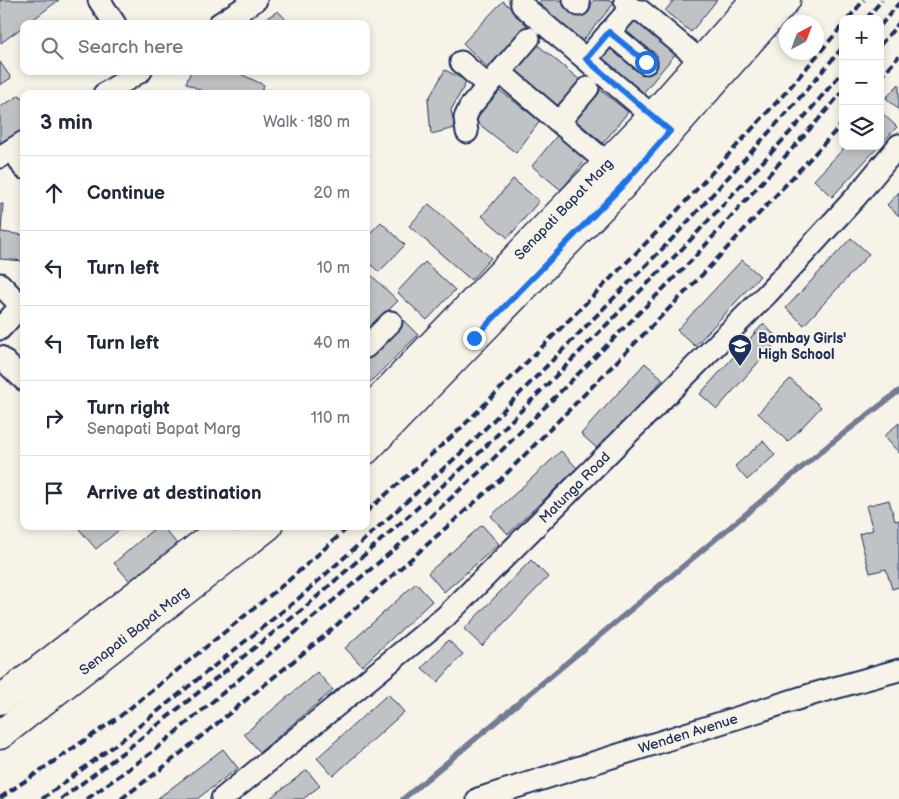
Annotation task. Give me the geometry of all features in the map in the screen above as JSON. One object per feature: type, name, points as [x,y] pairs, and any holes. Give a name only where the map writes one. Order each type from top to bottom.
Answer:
[{"type":"main road","name":"Senapati Bapat Marg","points":[[576,214],[621,187],[701,61],[755,0]]},
{"type":"main road","name":"Senapati Bapat Marg","points":[[370,444],[465,330],[576,214],[607,163],[662,124],[786,0]]},
{"type":"main road","name":"Senapati Bapat Marg","points":[[370,410],[465,330]]},
{"type":"main road","name":"Senapati Bapat Marg","points":[[0,700],[220,530]]},
{"type":"main road","name":"Senapati Bapat Marg","points":[[0,735],[263,530]]},
{"type":"street","points":[[99,0],[112,20]]},
{"type":"street","points":[[521,0],[522,4],[662,124]]},
{"type":"street","points":[[224,20],[243,4]]},
{"type":"street","points":[[586,59],[609,32],[626,5],[633,10],[641,12],[701,61]]},
{"type":"street","points":[[609,32],[646,62]]},
{"type":"street","points":[[467,132],[465,118],[467,112],[529,38]]},
{"type":"street","points":[[461,62],[494,79],[559,122],[607,163]]},
{"type":"street","points":[[114,90],[135,75]]},
{"type":"street","points":[[559,122],[588,88]]},
{"type":"street","name":"Matunga Road","points":[[222,799],[445,617],[767,294],[855,198],[899,145]]},
{"type":"street","points":[[12,149],[20,162]]},
{"type":"street","points":[[0,284],[20,305]]},
{"type":"street","points":[[0,329],[20,309]]},
{"type":"street","points":[[370,343],[391,322]]},
{"type":"street","points":[[0,357],[20,376]]},
{"type":"street","name":"Wenden Avenue","points":[[478,799],[813,694],[899,670]]},
{"type":"building","points":[[0,0],[59,0],[32,20],[20,20],[20,29],[1,43]]},
{"type":"building","points":[[541,0],[564,0],[571,6],[568,9],[577,16],[586,3],[590,6],[594,0],[616,1],[579,45],[535,7]]},
{"type":"building","points":[[674,0],[717,0],[691,32],[665,11]]},
{"type":"building","points":[[503,1],[530,27],[489,69],[463,43]]},
{"type":"building","points":[[278,11],[286,20],[263,20]]},
{"type":"building","points":[[634,16],[677,52],[639,98],[594,60],[611,41],[630,57],[626,62],[642,75],[658,56],[641,42],[636,48],[619,33]]},
{"type":"building","points":[[533,41],[581,81],[558,109],[510,69]]},
{"type":"building","points":[[0,62],[11,78],[0,85]]},
{"type":"building","points":[[445,70],[467,81],[451,110],[455,128],[431,134],[428,100]]},
{"type":"building","points":[[189,75],[243,75],[264,85],[262,90],[200,90],[186,83]]},
{"type":"building","points":[[899,84],[899,110],[886,98]]},
{"type":"building","points":[[494,86],[540,121],[516,153],[470,117]]},
{"type":"building","points":[[599,89],[628,112],[603,143],[574,119]]},
{"type":"building","points":[[20,95],[20,132],[0,145],[0,107]]},
{"type":"building","points":[[884,115],[897,127],[884,141]]},
{"type":"building","points":[[560,132],[589,156],[561,190],[532,166]]},
{"type":"building","points":[[842,150],[875,150],[832,197],[814,180]]},
{"type":"building","points":[[513,179],[539,201],[508,238],[482,216]]},
{"type":"building","points":[[899,192],[899,216],[887,205]]},
{"type":"building","points":[[0,204],[3,204],[1,232],[20,234],[20,261],[0,259]]},
{"type":"building","points":[[429,204],[491,258],[471,280],[409,226]]},
{"type":"building","points":[[381,222],[405,245],[379,272],[370,264],[370,233]]},
{"type":"building","points":[[851,238],[869,254],[804,325],[786,308]]},
{"type":"building","points":[[742,260],[760,276],[695,346],[677,330]]},
{"type":"building","points":[[425,262],[455,290],[427,320],[397,292]]},
{"type":"building","points":[[370,274],[398,301],[370,328]]},
{"type":"building","points":[[401,318],[418,335],[370,382],[370,348]]},
{"type":"building","name":"Bombay Girls' High School","points":[[763,324],[779,339],[717,409],[700,394]]},
{"type":"building","points":[[645,363],[663,379],[599,450],[581,434]]},
{"type":"building","points":[[790,379],[821,407],[788,442],[758,413]]},
{"type":"building","points":[[899,423],[899,453],[884,436]]},
{"type":"building","points":[[763,441],[775,455],[747,480],[735,466]]},
{"type":"building","points":[[561,451],[577,468],[508,534],[491,516]]},
{"type":"building","points":[[889,500],[895,521],[899,520],[899,587],[892,589],[886,569],[870,573],[859,534],[873,530],[866,506]]},
{"type":"building","points":[[482,525],[499,544],[444,592],[428,573]]},
{"type":"building","points":[[80,530],[119,530],[96,549]]},
{"type":"building","points":[[152,530],[165,530],[179,546],[134,586],[114,563]]},
{"type":"building","points":[[531,560],[548,577],[482,646],[464,629]]},
{"type":"building","points":[[416,583],[432,601],[362,666],[345,648]]},
{"type":"building","points":[[448,640],[463,654],[438,682],[422,668]]},
{"type":"building","points":[[317,672],[333,690],[260,752],[244,734]]},
{"type":"building","points":[[388,694],[404,712],[333,776],[317,758]]},
{"type":"building","points":[[223,749],[238,768],[197,799],[157,799]]},
{"type":"building","points":[[307,770],[320,786],[303,799],[269,799]]},
{"type":"waterway","points":[[403,799],[830,444],[899,391]]},
{"type":"railway","points":[[851,15],[864,0]]},
{"type":"railway","points":[[869,15],[882,0]]},
{"type":"railway","points":[[884,21],[899,3]]},
{"type":"railway","points":[[884,40],[899,23]]},
{"type":"railway","points":[[370,508],[457,432],[663,226],[786,92],[839,30]]},
{"type":"railway","points":[[42,799],[123,739],[298,599],[463,451],[673,238],[790,109],[839,52]]},
{"type":"railway","points":[[884,73],[899,56]]},
{"type":"railway","points":[[61,799],[130,747],[303,609],[475,457],[682,249],[806,115],[839,76]]},
{"type":"railway","points":[[87,799],[151,753],[396,548],[485,467],[692,260],[839,96]]},
{"type":"railway","points":[[121,799],[160,770],[323,637],[501,479],[703,274],[839,127]]},
{"type":"railway","points":[[0,798],[119,717],[288,581],[345,530]]},
{"type":"place","name":"Bombay Girls' High School","points":[[740,367]]},
{"type":"route","points":[[474,338],[621,187],[670,131],[586,59],[609,32],[646,62]]}]
